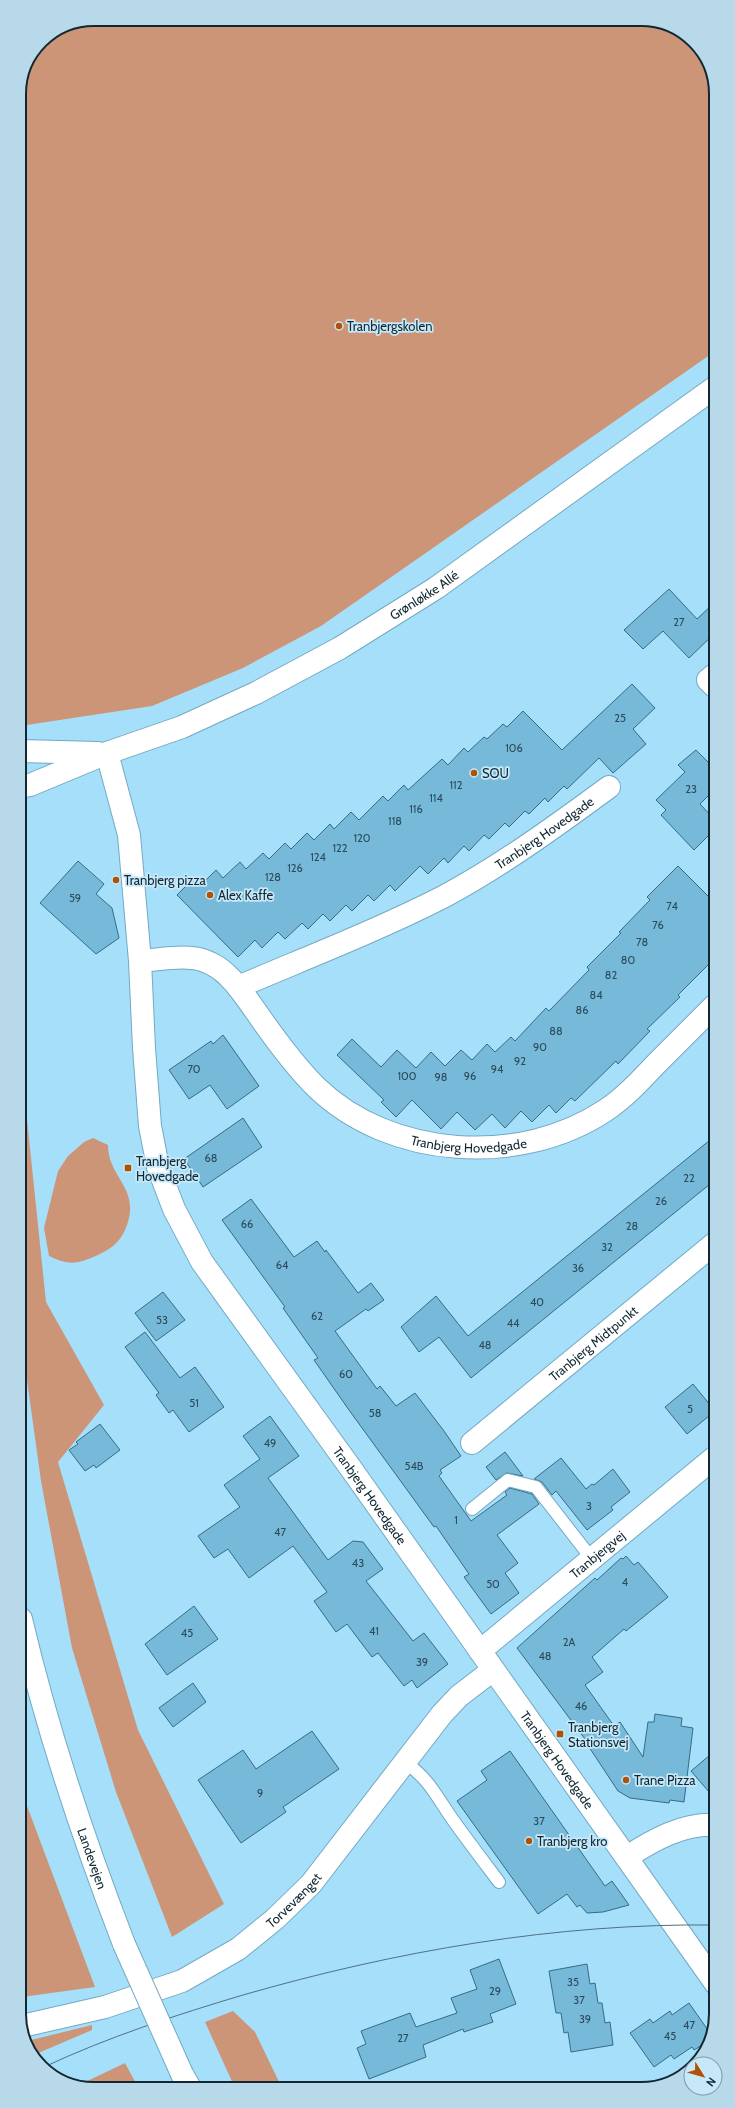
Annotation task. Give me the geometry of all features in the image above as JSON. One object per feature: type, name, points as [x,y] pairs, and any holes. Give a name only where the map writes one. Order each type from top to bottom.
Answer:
[{"type":"street","name":"Grønløkke Allé","points":[[26,786],[107,753],[182,727],[256,693],[340,648],[436,588],[709,392]]},
{"type":"street","name":"Grønløkke Allé","points":[[26,751],[107,753]]},
{"type":"street","name":"Tranbjerg Hovedgade","points":[[107,753],[129,835],[140,961],[144,1048],[150,1126],[158,1167],[178,1216],[202,1262],[709,1974]]},
{"type":"street","name":"Tranbjerg Hovedgade","points":[[238,987],[346,941],[444,896],[536,840],[609,787]]},
{"type":"street","name":"Tranbjerg Hovedgade","points":[[140,961],[193,958],[212,964],[228,976],[238,987],[286,1053],[316,1087],[358,1120],[385,1131],[422,1141],[470,1148],[503,1147],[530,1143],[555,1136],[606,1110],[634,1087],[709,1012]]},
{"type":"street","name":"Tranbjerg Midtpunkt","points":[[472,1443],[709,1248]]},
{"type":"street","name":"Tranbjergvej","points":[[480,1651],[709,1462]]},
{"type":"street","name":"Landevejen","points":[[26,1641],[34,1676],[62,1771],[92,1863],[124,1944],[186,2081]]},
{"type":"street","name":"Torvevænget","points":[[27,2025],[105,2007],[182,1981],[238,1949],[275,1919],[311,1884],[446,1710],[459,1696],[493,1670]]},
{"type":"street","points":[[627,1857],[670,1833],[681,1829],[709,1824]]},
{"type":"lane","points":[[472,1509],[508,1480],[536,1487],[592,1559]]},
{"type":"lane","points":[[405,1762],[421,1774],[433,1787],[452,1819],[499,1882]]},
{"type":"shaded area","name":"Tranbjergskolen","points":[[94,26],[645,26],[667,31],[686,43],[702,64],[707,77],[709,94],[709,355],[321,626],[243,668],[152,706],[26,725],[26,90],[28,77],[33,64],[40,53],[49,43],[68,31],[81,27]]},
{"type":"shaded area","points":[[26,1110],[46,1302],[104,1405],[58,1462],[138,1730],[224,1904],[172,1937],[116,1792],[72,1648],[41,1481],[26,1373]]},
{"type":"shaded area","points":[[93,1138],[108,1145],[109,1156],[113,1166],[127,1192],[130,1201],[130,1212],[127,1225],[120,1239],[103,1252],[79,1262],[74,1263],[63,1261],[49,1256],[44,1228],[58,1171],[68,1156],[84,1142]]},
{"type":"shaded area","points":[[26,1803],[95,1987],[26,1996]]},
{"type":"shaded area","points":[[233,2011],[255,2032],[279,2082],[232,2082],[205,2022]]},
{"type":"shaded area","points":[[92,2025],[92,2030],[39,2053],[31,2040]]},
{"type":"shaded area","points":[[125,2063],[135,2082],[90,2082],[86,2081]]},
{"type":"building","points":[[669,589],[697,619],[709,608],[709,639],[689,658],[663,631],[643,649],[624,630]]},
{"type":"building","points":[[632,684],[655,708],[633,729],[646,744],[613,773],[599,758],[567,789],[564,786],[548,802],[545,798],[529,814],[525,811],[509,827],[505,823],[489,839],[484,835],[469,851],[464,846],[448,863],[444,858],[428,874],[420,866],[395,891],[390,885],[374,901],[368,895],[352,911],[346,905],[330,921],[323,914],[308,929],[302,923],[285,939],[278,932],[262,948],[255,940],[238,957],[177,895],[193,879],[200,886],[216,870],[223,878],[240,862],[246,869],[263,853],[269,859],[285,843],[291,849],[307,833],[314,840],[330,824],[334,829],[351,812],[359,820],[383,796],[388,801],[404,785],[408,790],[442,759],[448,765],[464,748],[468,752],[484,737],[487,739],[503,724],[507,727],[523,711],[562,750]]},
{"type":"building","points":[[696,750],[709,763],[709,795],[700,804],[709,814],[709,835],[694,850],[661,815],[666,810],[656,800],[685,772],[678,765]]},
{"type":"building","points":[[78,861],[104,884],[96,894],[112,908],[119,938],[96,954],[40,903]]},
{"type":"building","points":[[678,866],[709,897],[709,964],[678,995],[680,997],[647,1029],[650,1031],[618,1064],[616,1061],[575,1101],[571,1098],[556,1113],[549,1105],[532,1122],[521,1111],[505,1128],[492,1114],[475,1130],[457,1112],[441,1129],[412,1100],[396,1117],[381,1102],[384,1100],[337,1055],[352,1039],[381,1067],[397,1050],[416,1068],[431,1052],[445,1066],[461,1050],[472,1060],[487,1044],[495,1052],[511,1037],[515,1041],[546,1008],[549,1011],[589,970],[587,967],[621,933],[619,932],[650,900],[647,897]]},
{"type":"building","points":[[223,1035],[259,1086],[227,1109],[210,1085],[189,1099],[169,1070],[211,1041],[213,1044]]},
{"type":"building","points":[[243,1118],[262,1147],[203,1187],[184,1159]]},
{"type":"building","points":[[709,1141],[709,1185],[471,1378],[439,1337],[419,1352],[401,1327],[436,1296],[468,1336]]},
{"type":"building","points":[[251,1199],[294,1257],[317,1241],[325,1252],[326,1250],[358,1293],[371,1283],[384,1300],[368,1311],[366,1309],[335,1331],[377,1389],[380,1386],[396,1406],[415,1393],[444,1431],[461,1456],[440,1470],[442,1473],[439,1476],[471,1521],[507,1495],[505,1492],[510,1488],[532,1494],[539,1504],[497,1535],[518,1563],[505,1573],[519,1593],[491,1614],[464,1577],[469,1574],[436,1526],[434,1527],[314,1360],[318,1358],[283,1308],[285,1307],[222,1220]]},
{"type":"building","points":[[163,1292],[185,1320],[156,1341],[135,1313]]},
{"type":"building","points":[[145,1332],[180,1378],[195,1367],[224,1407],[189,1432],[173,1410],[169,1413],[156,1395],[159,1393],[125,1347]]},
{"type":"building","points":[[693,1384],[709,1404],[709,1416],[687,1434],[665,1407]]},
{"type":"building","points":[[270,1416],[299,1456],[268,1478],[328,1560],[353,1541],[363,1542],[383,1569],[366,1581],[413,1641],[424,1633],[448,1664],[417,1688],[412,1680],[404,1686],[378,1653],[372,1657],[347,1624],[336,1632],[314,1601],[327,1592],[293,1546],[249,1578],[228,1549],[214,1558],[198,1536],[240,1507],[224,1485],[260,1459],[243,1436]]},
{"type":"building","points":[[100,1424],[120,1450],[96,1468],[94,1465],[85,1471],[69,1450],[78,1444],[76,1442]]},
{"type":"building","points":[[505,1452],[523,1476],[507,1473],[496,1480],[486,1467]]},
{"type":"building","points":[[561,1458],[586,1489],[592,1484],[594,1485],[613,1469],[630,1492],[611,1507],[613,1510],[587,1530],[556,1491],[552,1495],[542,1482],[534,1479]]},
{"type":"building","points":[[626,1556],[634,1565],[638,1562],[668,1597],[626,1631],[624,1629],[592,1657],[603,1672],[585,1685],[614,1726],[620,1722],[643,1757],[648,1722],[654,1722],[655,1714],[682,1718],[681,1726],[693,1728],[684,1802],[670,1800],[669,1803],[630,1798],[618,1791],[587,1744],[588,1743],[517,1648],[595,1578],[597,1580],[621,1558],[623,1559]]},
{"type":"building","points":[[194,1606],[218,1639],[167,1675],[145,1644]]},
{"type":"building","points":[[193,1683],[206,1702],[173,1727],[159,1708]]},
{"type":"building","points":[[312,1731],[339,1769],[283,1807],[286,1812],[241,1843],[198,1780],[243,1750],[256,1769]]},
{"type":"building","name":"Tranbjerg kro","points":[[510,1751],[605,1886],[612,1881],[629,1905],[603,1912],[587,1913],[580,1905],[577,1907],[567,1894],[538,1914],[457,1801],[487,1780],[481,1771]]},
{"type":"building","points":[[709,1756],[709,1792],[691,1771]]},
{"type":"building","points":[[499,1959],[516,2004],[490,2014],[493,2022],[464,2032],[463,2029],[423,2045],[426,2057],[369,2079],[357,2048],[366,2044],[361,2031],[410,2013],[416,2027],[457,2013],[451,1998],[477,1989],[470,1970]]},
{"type":"building","points":[[587,1964],[590,1984],[595,1983],[598,2003],[602,2003],[605,2023],[610,2022],[613,2045],[571,2052],[568,2032],[564,2033],[561,2013],[556,2013],[549,1971]]},
{"type":"building","points":[[689,2003],[707,2029],[705,2036],[701,2046],[694,2050],[692,2047],[674,2059],[671,2055],[654,2067],[630,2033],[650,2019],[653,2023],[670,2011],[672,2015]]},
{"type":"tram line","points":[[49,2065],[117,2036],[193,2010],[301,1979],[359,1965],[418,1953],[536,1935],[596,1929],[709,1925]]},
{"type":"place","name":"Tranbjergskolen","points":[[339,326]]},
{"type":"place","name":"SOU","points":[[474,773]]},
{"type":"place","name":"Tranbjerg pizza","points":[[116,880]]},
{"type":"place","name":"Alex Kaffe","points":[[210,895]]},
{"type":"place","name":"Tranbjerg Hovedgade","points":[[128,1168]]},
{"type":"place","name":"Tranbjerg Stationsvej","points":[[560,1734]]},
{"type":"place","name":"Trane Pizza","points":[[626,1780]]},
{"type":"place","name":"Tranbjerg kro","points":[[529,1841]]}]
